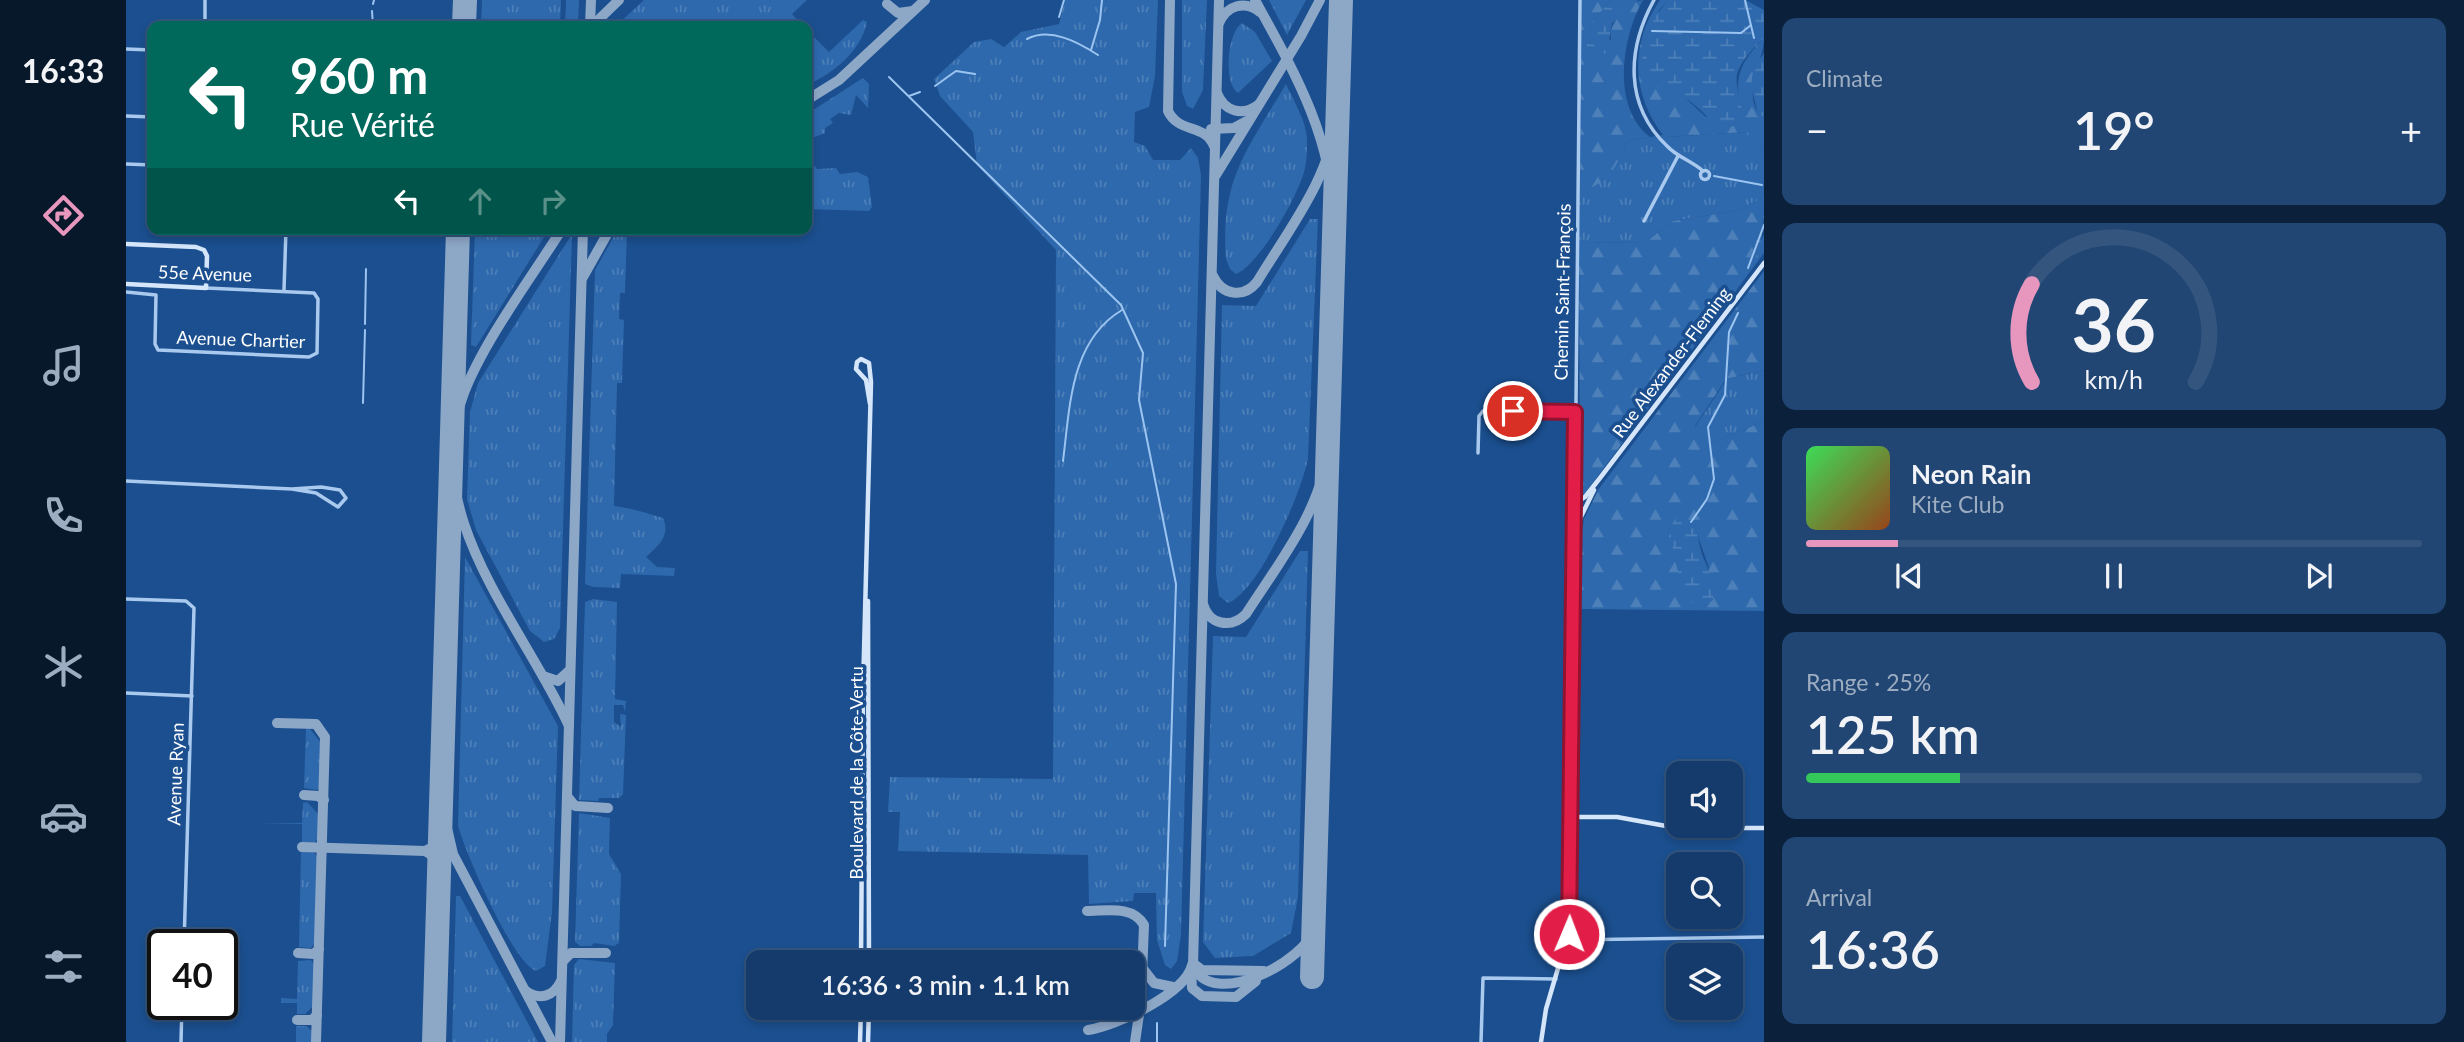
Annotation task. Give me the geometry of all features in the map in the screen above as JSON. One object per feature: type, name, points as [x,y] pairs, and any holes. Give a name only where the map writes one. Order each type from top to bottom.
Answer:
[{"type":"street","points":[[205,0],[205,21]]},
{"type":"street","name":"Chemin Saint-François","points":[[1541,1042],[1545,1015],[1569,940],[1580,0]]},
{"type":"street","points":[[1654,0],[1636,45],[1634,86],[1646,119],[1678,156],[1703,171]]},
{"type":"street","points":[[126,48],[147,50]]},
{"type":"street","points":[[126,116],[147,117]]},
{"type":"street","points":[[1644,221],[1678,156]]},
{"type":"street","points":[[126,164],[147,166]]},
{"type":"street","points":[[284,290],[286,235]]},
{"type":"street","points":[[126,244],[202,248],[207,256],[206,288]]},
{"type":"street","name":"Rue Alexander-Fleming","points":[[1575,503],[1585,497],[1600,478],[1764,263]]},
{"type":"street","name":"55e Avenue","points":[[126,284],[284,290]]},
{"type":"street","name":"Avenue Chartier","points":[[126,292],[156,295],[155,344],[158,350],[313,356],[317,351],[318,296],[311,292],[284,290]]},
{"type":"street","name":"Boulevard de la Côte-Vertu","points":[[861,950],[870,404],[869,365],[861,359],[857,362],[856,369],[866,380],[870,404]]},
{"type":"street","points":[[1478,453],[1479,416],[1483,411],[1575,412]]},
{"type":"street","name":"Rue Alexander-Fleming","points":[[1574,530],[1600,478]]},
{"type":"street","points":[[126,481],[292,489],[316,493],[336,506],[346,500],[341,490],[321,487],[292,489]]},
{"type":"street","name":"Boulevard de la Côte-Vertu","points":[[867,583],[871,675],[869,950]]},
{"type":"street","name":"Avenue Ryan","points":[[126,598],[186,601],[193,604],[185,929]]},
{"type":"street","points":[[126,693],[192,696]]},
{"type":"street","points":[[1571,817],[1617,817],[1677,828],[1764,828]]},
{"type":"street","points":[[1569,940],[1764,937]]},
{"type":"street","points":[[1480,1042],[1483,978],[1556,979]]},
{"type":"street","points":[[181,1042],[182,1020]]},
{"type":"street","points":[[860,1042],[861,1020]]},
{"type":"street","points":[[868,1042],[869,1020]]},
{"type":"green space","points":[[482,0],[561,0],[560,21],[481,21]]},
{"type":"green space","points":[[566,0],[579,0],[578,21],[565,21]]},
{"type":"green space","points":[[644,0],[807,0],[792,14],[798,21],[621,21]]},
{"type":"green space","points":[[1065,0],[1158,0],[1155,76],[1149,107],[1135,112],[1134,142],[1145,146],[1153,160],[1180,160],[1191,148],[1198,158],[1201,175],[1181,935],[1177,961],[1171,969],[1165,965],[1157,940],[1156,893],[1134,893],[1133,901],[1089,904],[1088,855],[898,851],[900,812],[888,812],[890,777],[1053,779],[1056,250],[977,165],[973,132],[940,96],[934,79],[974,42],[991,39],[1004,47],[1021,32],[1059,24]]},
{"type":"green space","points":[[1182,0],[1207,0],[1203,90],[1193,109],[1187,106],[1182,92]]},
{"type":"green space","points":[[1269,0],[1306,0],[1287,35]]},
{"type":"green space","points":[[1581,0],[1611,0],[1589,26],[1597,50],[1611,39],[1612,26],[1625,8],[1643,0],[1630,33],[1624,71],[1630,108],[1638,124],[1650,137],[1663,135],[1652,119],[1640,85],[1639,51],[1650,16],[1660,0],[1668,0],[1659,10],[1646,68],[1653,83],[1664,92],[1684,97],[1706,117],[1739,99],[1740,73],[1764,38],[1753,101],[1764,117],[1764,150],[1747,132],[1634,139],[1626,143],[1615,167],[1604,180],[1580,191]]},
{"type":"green space","points":[[1611,0],[1638,0],[1612,23],[1607,52],[1601,56],[1597,50],[1590,53],[1585,49],[1592,36],[1589,26]]},
{"type":"green space","points":[[1668,0],[1745,0],[1764,10],[1764,38],[1745,59],[1737,74],[1742,116],[1733,126],[1722,128],[1688,100],[1662,91],[1651,81],[1645,70],[1643,58],[1647,33]]},
{"type":"green space","points":[[863,20],[867,22],[859,42],[845,60],[812,82],[812,35],[829,52]]},
{"type":"green space","points":[[1242,23],[1255,32],[1272,61],[1238,93],[1230,80],[1229,58],[1233,36]]},
{"type":"green space","points":[[1764,53],[1764,117],[1758,113],[1753,96],[1752,76]]},
{"type":"green space","points":[[863,78],[869,84],[868,108],[856,95],[851,115],[839,113],[830,119],[833,123],[825,128],[825,133],[812,138],[812,111]]},
{"type":"green space","points":[[1286,84],[1306,132],[1307,156],[1304,172],[1286,213],[1266,244],[1246,268],[1236,274],[1230,269],[1226,259],[1225,231],[1232,186],[1248,147]]},
{"type":"green space","points":[[1748,132],[1764,150],[1764,193],[1761,199],[1735,211],[1673,221],[1646,242],[1579,243],[1580,191],[1587,189],[1608,172],[1626,143],[1634,139]]},
{"type":"green space","points":[[812,162],[817,169],[836,168],[840,174],[857,172],[868,177],[872,207],[869,211],[812,209]]},
{"type":"green space","points":[[1764,193],[1764,213],[1751,259],[1755,259],[1757,246],[1764,235],[1764,253],[1583,496],[1580,496],[1579,243],[1646,242],[1673,221],[1735,211],[1761,199]]},
{"type":"green space","points":[[1764,213],[1758,251],[1748,268]]},
{"type":"green space","points":[[1310,219],[1318,219],[1308,459],[1288,516],[1266,561],[1253,580],[1228,603],[1219,596],[1216,574],[1222,305],[1256,306]]},
{"type":"green space","points":[[475,235],[545,235],[476,347],[471,345]]},
{"type":"green space","points":[[572,235],[560,628],[554,639],[544,642],[530,631],[476,530],[467,499],[470,412],[478,383]]},
{"type":"green space","points":[[615,235],[627,235],[625,293],[620,293],[619,319],[624,320],[622,383],[617,383],[614,506],[663,518],[664,535],[659,545],[646,557],[657,567],[675,568],[674,576],[621,574],[620,588],[585,584],[595,270]]},
{"type":"green space","points":[[1764,271],[1764,370],[1726,379],[1695,426],[1695,440],[1715,443],[1764,419],[1764,611],[1581,609],[1580,543],[1584,519],[1598,490]],"holes":[[[1694,525],[1709,568],[1703,607]]]},
{"type":"green space","points":[[1764,370],[1764,419],[1715,443],[1695,441],[1695,427],[1727,379]]},
{"type":"green space","points":[[1676,518],[1694,525],[1711,578],[1713,600],[1703,607],[1694,605],[1688,596],[1677,568],[1670,528]]},
{"type":"green space","points":[[1300,551],[1308,551],[1298,897],[1291,933],[1253,956],[1215,958],[1203,942],[1213,636],[1246,637]]},
{"type":"green space","points":[[465,557],[558,726],[552,912],[545,966],[536,971],[526,963],[503,929],[480,882],[458,826]]},
{"type":"green space","points":[[593,599],[617,602],[615,699],[626,701],[625,712],[623,705],[614,705],[614,722],[621,727],[620,714],[626,715],[623,794],[619,798],[599,798],[598,801],[579,800],[585,602]]},
{"type":"green space","points":[[306,728],[310,729],[321,743],[320,786],[317,790],[304,788]]},
{"type":"green space","points":[[307,802],[319,815],[319,837],[314,843],[302,842],[302,824],[259,823],[302,823],[303,803]]},
{"type":"green space","points":[[579,813],[610,818],[609,854],[621,874],[619,943],[614,946],[594,943],[591,946],[580,946],[575,942]]},
{"type":"green space","points":[[301,851],[313,851],[318,858],[315,942],[311,948],[299,947]]},
{"type":"green space","points":[[456,896],[460,896],[538,1042],[452,1042]]},
{"type":"green space","points":[[579,959],[615,963],[613,1025],[607,1034],[607,1042],[572,1042],[574,965]]},
{"type":"green space","points":[[311,960],[315,966],[314,1005],[305,1014],[297,1014],[297,1003],[281,1003],[281,998],[297,999],[298,961]]},
{"type":"green space","points":[[296,1026],[306,1026],[312,1031],[312,1042],[296,1042]]},
{"type":"waterway","points":[[373,4],[374,0]]},
{"type":"waterway","points":[[1059,17],[1064,0]]},
{"type":"waterway","points":[[1091,50],[1100,20],[1102,0]]},
{"type":"waterway","points":[[1745,0],[1754,38]]},
{"type":"waterway","points":[[372,11],[373,21]]},
{"type":"waterway","points":[[1652,31],[1741,33],[1751,25]]},
{"type":"waterway","points":[[1027,39],[1054,35],[1082,45],[1098,55]]},
{"type":"waterway","points":[[935,86],[956,71],[975,74]]},
{"type":"waterway","points":[[889,77],[1121,305],[1143,353],[1139,400],[1176,584],[1165,946]]},
{"type":"waterway","points":[[909,96],[920,92]]},
{"type":"waterway","points":[[1714,176],[1762,185]]},
{"type":"waterway","points":[[1748,268],[1764,225]]},
{"type":"waterway","points":[[365,324],[366,269]]},
{"type":"waterway","points":[[1063,461],[1071,398],[1082,357],[1105,323],[1122,310]]},
{"type":"waterway","points":[[1691,522],[1707,499],[1714,479],[1708,427],[1725,395],[1729,332],[1738,313]]},
{"type":"waterway","points":[[363,403],[365,330]]},
{"type":"waterway","points":[[1157,1023],[1157,1042]]},
{"type":"taxiway","points":[[590,21],[591,0]]},
{"type":"taxiway","points":[[597,21],[619,0]]},
{"type":"taxiway","points":[[812,97],[839,80],[925,0]]},
{"type":"taxiway","points":[[1170,0],[1168,111],[1179,123],[1205,134],[1214,146]]},
{"type":"taxiway","points":[[1219,0],[1193,965],[1203,978],[1219,984],[1258,976],[1295,954],[1308,941],[1314,928]]},
{"type":"taxiway","points":[[1255,0],[1297,79],[1319,133],[1327,161],[1334,221]]},
{"type":"taxiway","points":[[1216,175],[1320,0]]},
{"type":"taxiway","points":[[887,4],[898,13],[913,11]]},
{"type":"taxiway","points":[[1219,23],[1227,12],[1237,6],[1248,6],[1260,12]]},
{"type":"taxiway","points":[[1217,93],[1224,104],[1234,110],[1246,111],[1258,105]]},
{"type":"taxiway","points":[[1213,276],[1227,291],[1239,293],[1257,282],[1307,202],[1326,159],[1337,114]]},
{"type":"taxiway","points":[[1211,129],[1234,128],[1247,121]]},
{"type":"taxiway","points":[[558,235],[483,352],[464,393],[453,438],[454,481],[464,524],[481,566],[569,726]]},
{"type":"taxiway","points":[[560,1042],[583,235]]},
{"type":"taxiway","points":[[583,277],[607,235]]},
{"type":"taxiway","points":[[1203,604],[1210,617],[1221,622],[1234,622],[1246,614],[1285,555],[1308,513],[1318,492],[1328,447]]},
{"type":"taxiway","points":[[543,676],[558,681],[570,670]]},
{"type":"taxiway","points":[[277,723],[316,724],[325,737],[316,1042]]},
{"type":"taxiway","points":[[443,749],[443,811],[453,854],[552,1042]]},
{"type":"taxiway","points":[[304,795],[318,796],[324,800]]},
{"type":"taxiway","points":[[567,796],[575,806],[608,808]]},
{"type":"taxiway","points":[[302,847],[425,851],[435,846],[440,836]]},
{"type":"taxiway","points":[[425,851],[435,857],[439,869]]},
{"type":"taxiway","points":[[1087,911],[1126,912],[1133,914],[1144,925],[1141,1001],[1135,1042]]},
{"type":"taxiway","points":[[298,953],[314,954],[319,949]]},
{"type":"taxiway","points":[[563,961],[571,953],[606,953]]},
{"type":"taxiway","points":[[1194,964],[1202,970],[1264,971]]},
{"type":"taxiway","points":[[1088,1030],[1115,1022],[1148,1007],[1177,987],[1192,965]]},
{"type":"taxiway","points":[[1145,971],[1154,983],[1173,987]]},
{"type":"taxiway","points":[[1191,971],[1192,988],[1202,996],[1236,997],[1256,981]]},
{"type":"taxiway","points":[[526,991],[536,996],[546,995],[555,990],[561,981]]},
{"type":"taxiway","points":[[297,1020],[312,1020],[317,1015]]},
{"type":"runway","points":[[464,21],[465,0]]},
{"type":"runway","points":[[1312,977],[1341,0]]},
{"type":"runway","points":[[434,1042],[458,235]]},
{"type":"route","points":[[1513,411],[1575,412],[1569,934]]}]
